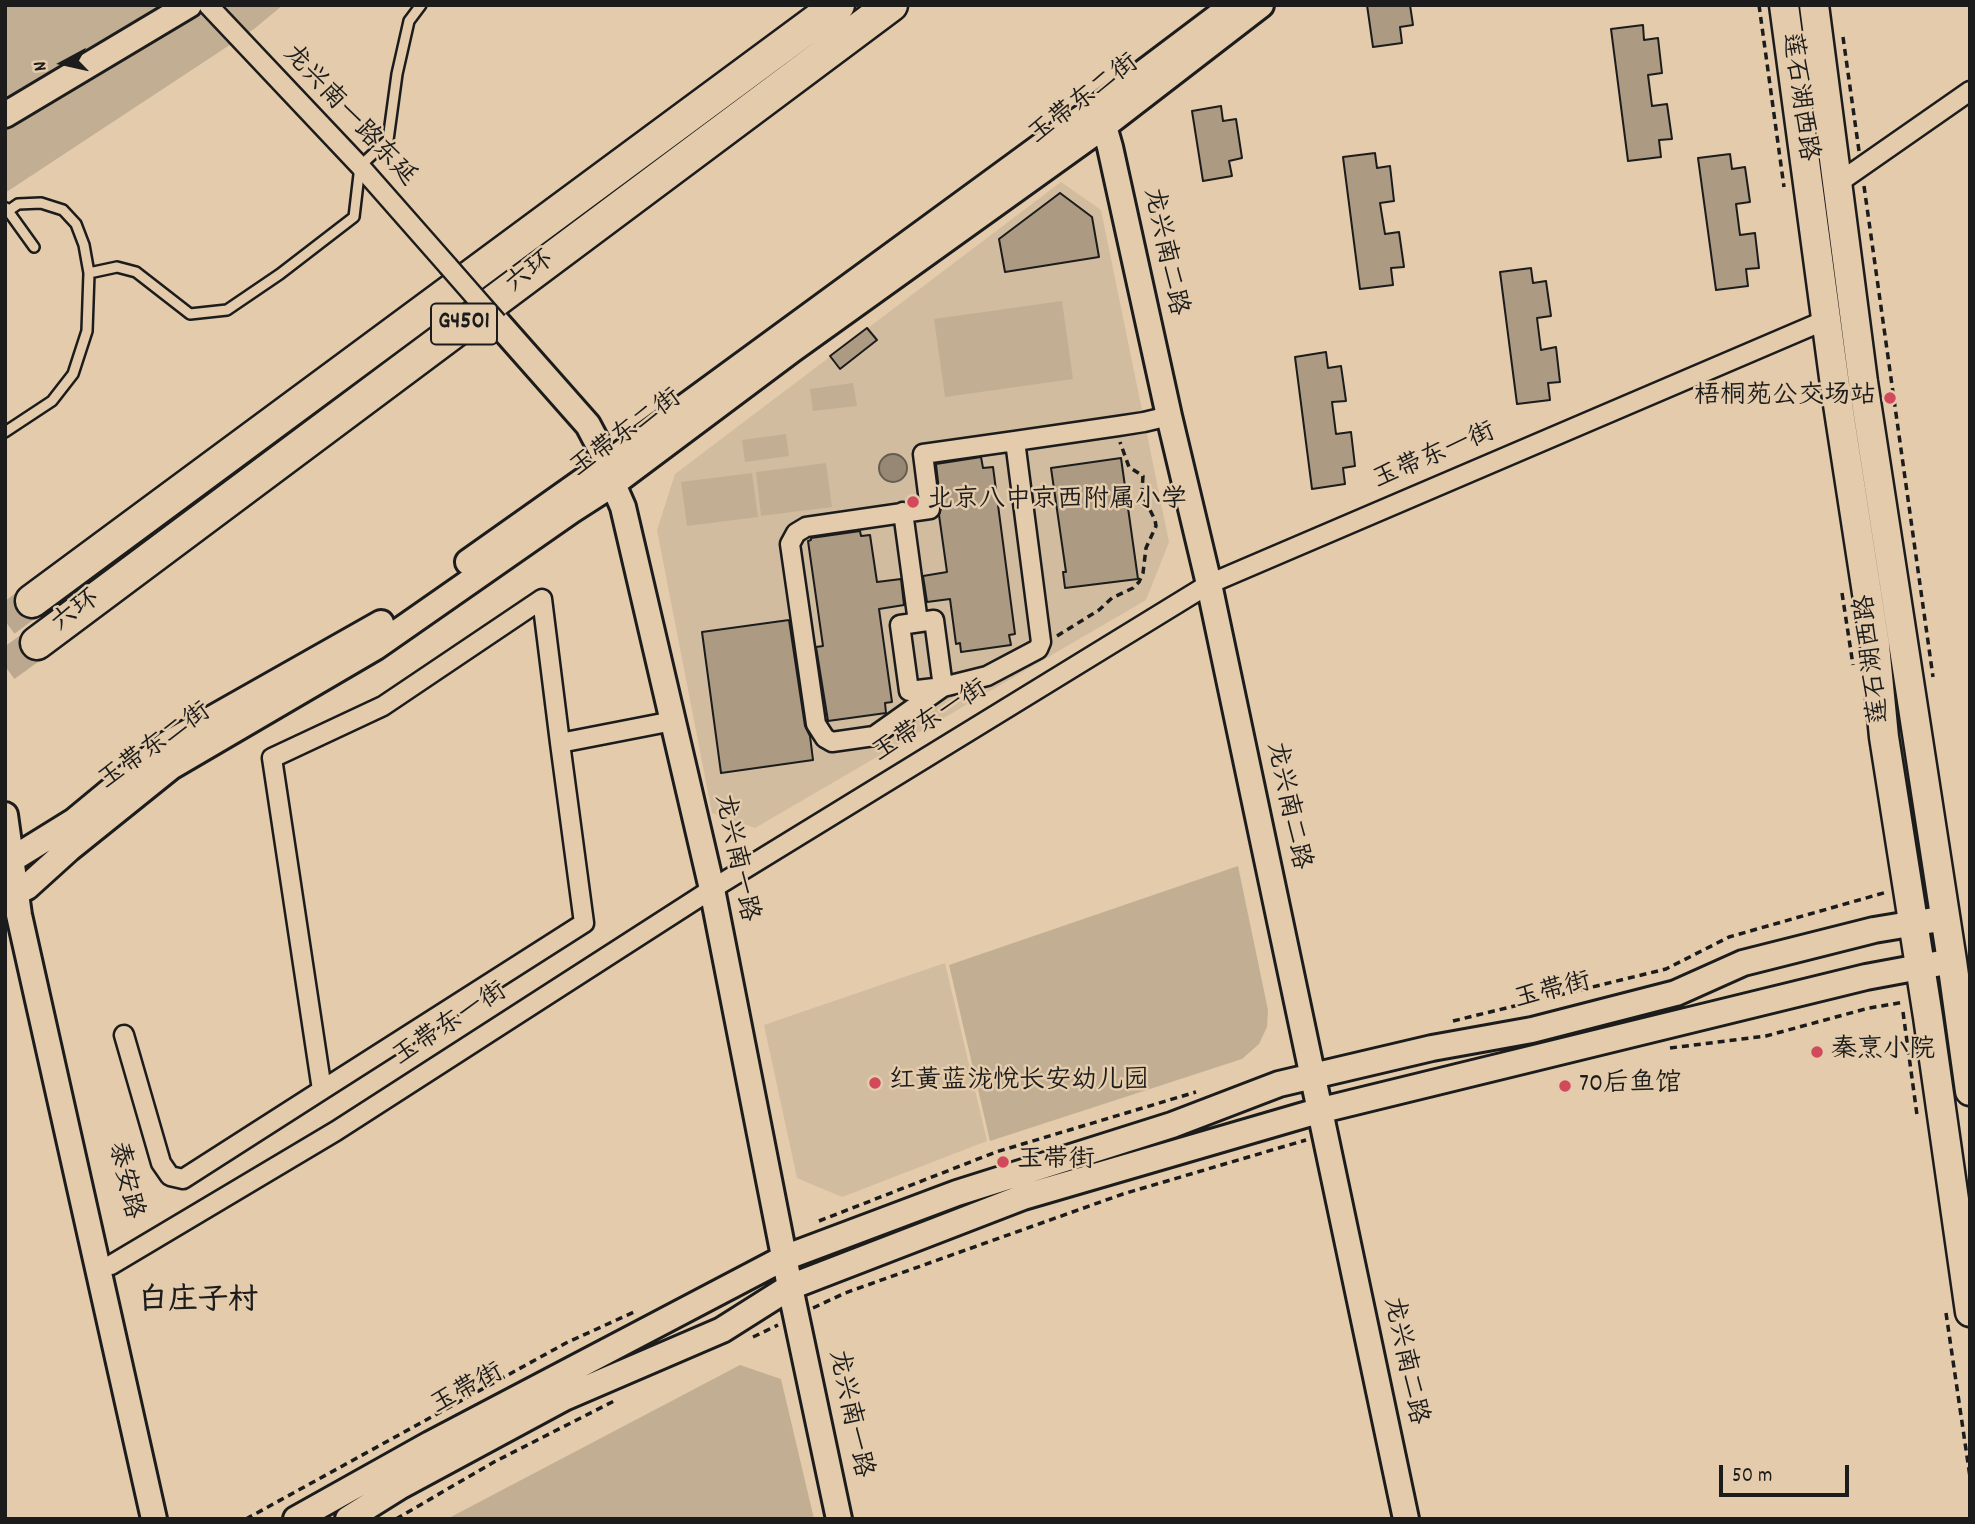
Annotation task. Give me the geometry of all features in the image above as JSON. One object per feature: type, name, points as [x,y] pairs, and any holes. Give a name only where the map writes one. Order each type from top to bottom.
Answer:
[{"type":"highway","name":"六环","points":[[32,601],[838,5]]},
{"type":"highway","name":"六环","points":[[37,643],[891,5]]},
{"type":"main road","name":"莲石湖西路","points":[[1784,5],[1835,385],[1875,645],[1884,737],[1970,1312]]},
{"type":"main road","name":"莲石湖西路","points":[[1814,5],[1850,175],[1863,382],[1970,1091]]},
{"type":"street","points":[[5,115],[189,5]]},
{"type":"street","name":"龙兴南一路东延","points":[[208,5],[360,166],[448,266]]},
{"type":"street","name":"玉带东二街","points":[[1100,117],[1233,5]]},
{"type":"street","name":"玉带东二街","points":[[11,860],[74,821],[167,744],[366,633],[611,473],[792,350],[1100,117],[1262,5]]},
{"type":"street","points":[[1850,175],[1970,91]]},
{"type":"street","name":"龙兴南二路","points":[[1100,117],[1209,584],[1406,1519]]},
{"type":"street","name":"龙兴南一路","points":[[448,266],[588,425],[611,473],[623,507],[712,889],[784,1258],[839,1519]]},
{"type":"street","name":"玉带东一街","points":[[111,1265],[336,1131],[712,889],[1209,584],[1828,319]]},
{"type":"street","points":[[943,687],[874,736],[832,742],[825,738],[816,724],[784,563],[796,533],[806,527],[930,509],[923,454],[1169,416]]},
{"type":"street","points":[[943,687],[934,620],[901,625],[909,691],[943,687],[987,676],[1038,649],[1041,642],[1015,441]]},
{"type":"street","name":"玉带东二街","points":[[21,890],[171,767],[376,647],[571,511],[611,473]]},
{"type":"street","points":[[903,512],[918,622]]},
{"type":"street","points":[[124,1035],[162,1163],[170,1176],[183,1179],[584,923],[542,600],[383,706],[272,758],[322,1090]]},
{"type":"street","points":[[560,743],[673,721]]},
{"type":"street","name":"泰安路","points":[[5,815],[11,860],[21,890],[170,1519]]},
{"type":"street","name":"泰安路","points":[[21,890],[154,1519]]},
{"type":"street","name":"玉带街","points":[[296,1519],[430,1444],[784,1258],[957,1193],[1172,1125],[1279,1084],[1432,1048],[1541,1028],[1676,993],[1743,962],[1874,929],[1945,918]]},
{"type":"street","name":"玉带街","points":[[348,1519],[399,1487],[564,1398],[722,1330],[790,1287],[1023,1197],[1321,1123],[1866,976],[1952,961]]},
{"type":"lane","points":[[89,273],[117,267],[136,272],[190,314],[227,310],[280,274],[354,217],[360,166],[388,140],[397,74],[409,21],[421,5]]},
{"type":"lane","points":[[5,432],[52,401],[73,374],[87,331],[89,273],[84,245],[76,224],[63,210],[41,203],[18,204],[7,209],[34,247]]},
{"type":"path","points":[[475,5],[495,5]]},
{"type":"path","name":"莲石湖西路","points":[[1842,32],[1850,175],[1935,690]]},
{"type":"path","points":[[1038,649],[1099,610],[1112,597],[1133,588],[1143,573],[1146,548],[1156,520],[1142,491],[1143,475],[1129,467],[1122,450],[1118,426]]},
{"type":"path","points":[[1665,1049],[1756,1038],[1869,1008],[1924,999]]},
{"type":"path","points":[[742,1342],[845,1293],[1123,1194],[1205,1168],[1321,1123]]},
{"type":"path","points":[[396,1519],[494,1462],[624,1396]]},
{"type":"shaded area","points":[[5,5],[283,5],[254,29],[5,193]]},
{"type":"shaded area","name":"北京八中京西附属小学","points":[[1061,182],[1101,210],[1169,542],[1146,600],[755,828],[712,813],[657,530],[675,474]]},
{"type":"shaded area","points":[[1062,301],[1073,379],[945,397],[934,319]]},
{"type":"shaded area","points":[[853,383],[857,406],[813,411],[810,389]]},
{"type":"shaded area","points":[[786,434],[789,456],[745,462],[742,440]]},
{"type":"shaded area","points":[[893,454],[903,458],[907,468],[903,478],[893,482],[883,478],[879,468],[883,458]]},
{"type":"shaded area","points":[[826,463],[832,507],[761,516],[756,472]]},
{"type":"shaded area","points":[[752,473],[758,517],[687,526],[681,482]]},
{"type":"shaded area","points":[[1238,866],[1268,1010],[1267,1027],[1259,1044],[1242,1059],[990,1141],[949,965]]},
{"type":"shaded area","name":"红黄蓝泷悦长安幼儿园","points":[[945,963],[987,1141],[842,1197],[797,1178],[764,1025]]},
{"type":"shaded area","points":[[740,1365],[781,1379],[814,1519],[447,1519]]},
{"type":"building","points":[[1367,5],[1410,5],[1413,25],[1400,27],[1402,43],[1373,47]]},
{"type":"building","points":[[1643,25],[1644,40],[1658,38],[1662,73],[1648,75],[1652,106],[1667,104],[1672,139],[1659,140],[1661,157],[1628,161],[1611,29]]},
{"type":"building","points":[[1221,106],[1223,121],[1236,119],[1242,158],[1229,161],[1232,176],[1203,181],[1192,111]]},
{"type":"building","points":[[1375,153],[1377,168],[1390,166],[1394,201],[1380,203],[1385,234],[1399,232],[1404,267],[1391,268],[1393,285],[1360,289],[1343,157]]},
{"type":"building","points":[[1730,154],[1732,169],[1745,167],[1750,202],[1736,204],[1740,235],[1755,233],[1759,268],[1746,269],[1748,286],[1716,290],[1698,158]]},
{"type":"building","points":[[1060,193],[1092,217],[1099,257],[1005,272],[999,239]]},
{"type":"building","points":[[1531,268],[1533,283],[1546,281],[1551,316],[1537,318],[1541,350],[1556,347],[1560,382],[1548,383],[1550,400],[1517,404],[1500,272]]},
{"type":"building","points":[[867,328],[877,340],[840,369],[830,356]]},
{"type":"building","points":[[1326,352],[1328,368],[1341,366],[1346,401],[1332,402],[1336,434],[1351,432],[1355,466],[1343,468],[1345,484],[1312,489],[1295,357]]},
{"type":"building","points":[[981,457],[983,468],[993,467],[1015,634],[1009,635],[1011,645],[961,652],[960,643],[956,644],[950,599],[927,602],[923,576],[947,572],[939,515],[941,508],[936,464]]},
{"type":"building","points":[[1121,458],[1138,579],[1065,588],[1063,572],[1066,572],[1051,468]]},
{"type":"building","points":[[860,531],[861,536],[870,535],[877,582],[901,579],[904,605],[879,609],[892,702],[885,703],[886,713],[828,721],[816,647],[823,646],[808,541],[811,538]]},
{"type":"building","points":[[789,620],[805,726],[810,736],[813,760],[721,773],[702,632]]},
{"type":"tunnel","points":[[5,621],[32,601]]},
{"type":"tunnel","points":[[5,666],[37,643]]},
{"type":"place","name":"梧桐苑公交场站","points":[[1890,398]]},
{"type":"place","name":"北京八中京西附属小学","points":[[913,502]]},
{"type":"place","name":"秦烹小院","points":[[1817,1052]]},
{"type":"place","name":"红黄蓝泷悦长安幼儿园","points":[[875,1083]]},
{"type":"place","name":"70后鱼馆","points":[[1565,1086]]},
{"type":"place","name":"玉带街","points":[[1003,1162]]},
{"type":"district","name":"白庄子村","points":[[198,1304]]}]
